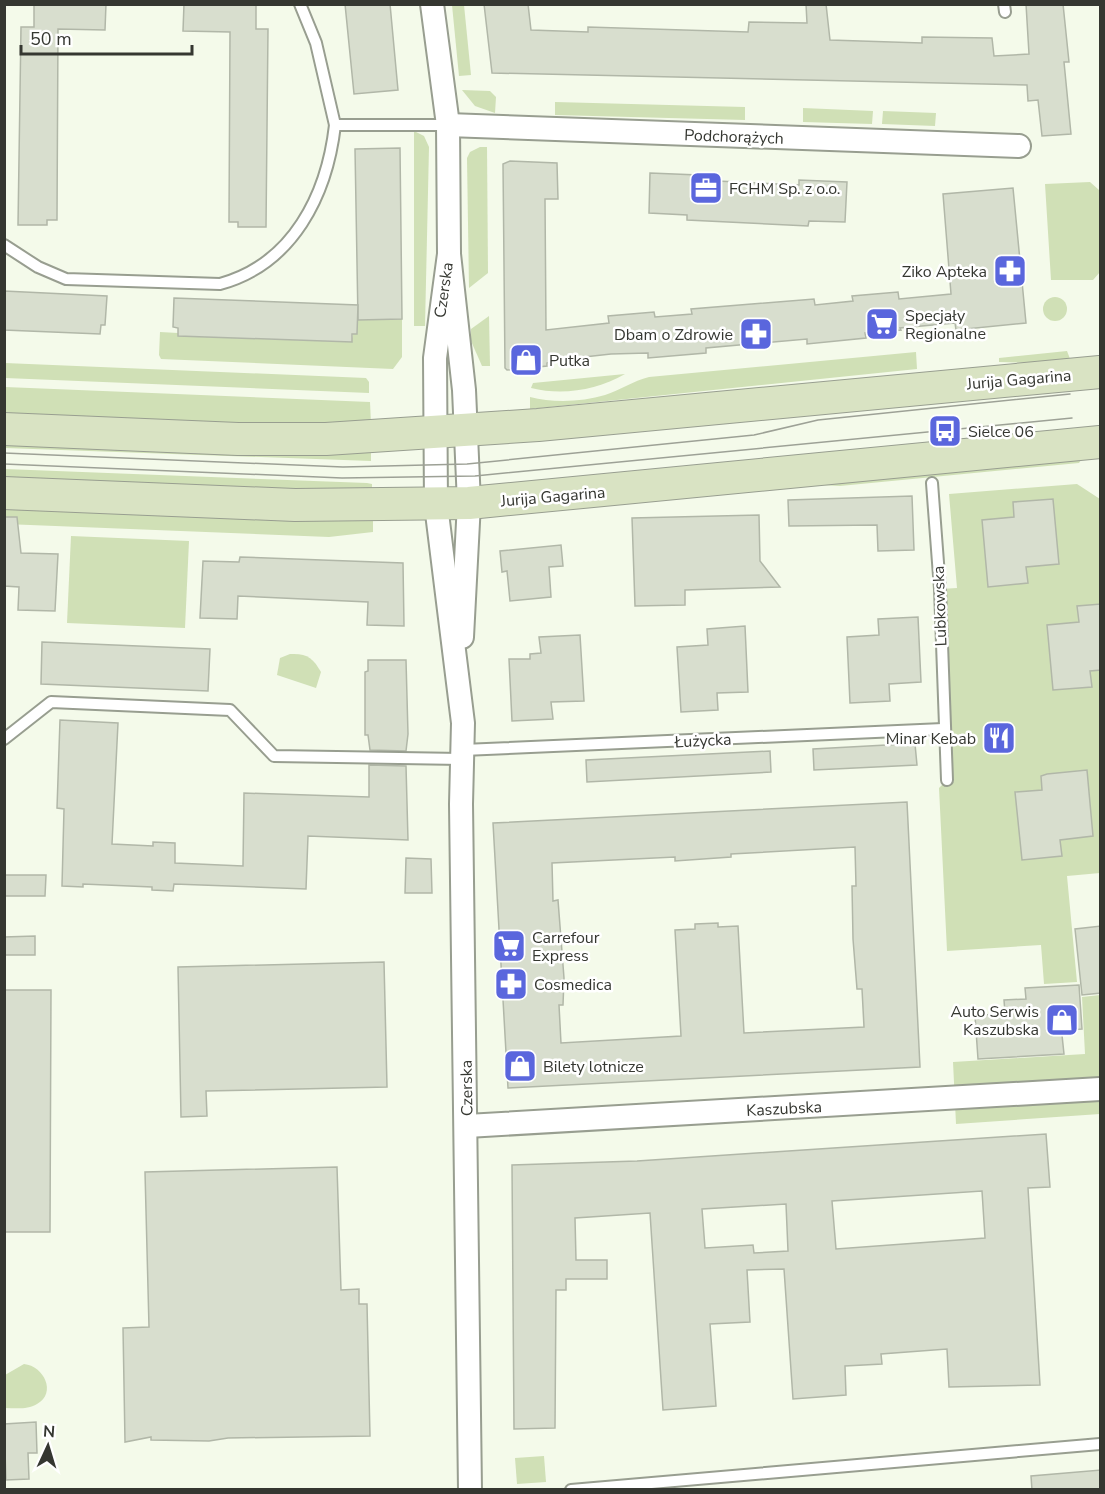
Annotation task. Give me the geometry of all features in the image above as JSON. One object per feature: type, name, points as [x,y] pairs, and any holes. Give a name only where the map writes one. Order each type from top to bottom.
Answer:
[{"type":"main road","name":"Jurija Gagarina","points":[[4,429],[274,440],[434,433],[1101,372]]},
{"type":"main road","name":"Jurija Gagarina","points":[[4,493],[296,505],[435,505],[1101,442]]},
{"type":"street","points":[[432,4],[448,125],[449,254]]},
{"type":"street","name":"Podchorążych","points":[[448,125],[1019,146]]},
{"type":"street","name":"Czerska","points":[[449,254],[463,376],[468,503],[459,687]]},
{"type":"street","name":"Czerska","points":[[449,254],[435,350],[435,505],[459,687],[463,755],[470,1490]]},
{"type":"street","name":"Kaszubska","points":[[467,1126],[1101,1089]]},
{"type":"lane","points":[[4,245],[38,267],[66,279],[220,284],[237,279],[269,259],[297,232],[321,191],[331,158],[335,125],[316,42],[300,4]]},
{"type":"lane","points":[[335,125],[448,125]]},
{"type":"lane","name":"Lubkowska","points":[[932,483],[940,590],[943,729],[947,780]]},
{"type":"lane","name":"Łużycka","points":[[4,739],[51,702],[230,710],[274,756],[463,755],[943,729]]},
{"type":"lane","points":[[571,1490],[1101,1444]]},
{"type":"green space","points":[[452,5],[464,5],[471,75],[459,76]]},
{"type":"green space","points":[[462,90],[490,91],[496,97],[495,113],[475,106]]},
{"type":"green space","points":[[555,102],[745,107],[745,120],[555,115]]},
{"type":"green space","points":[[803,108],[873,111],[872,124],[803,122]]},
{"type":"green space","points":[[883,111],[936,113],[935,126],[882,124]]},
{"type":"green space","points":[[414,131],[424,136],[429,147],[425,326],[414,326]]},
{"type":"green space","points":[[480,147],[487,147],[488,273],[469,288],[467,158],[470,152]]},
{"type":"green space","points":[[1090,182],[1099,190],[1100,272],[1093,280],[1051,280],[1045,184]]},
{"type":"green space","points":[[1055,297],[1064,300],[1067,309],[1064,318],[1055,321],[1046,318],[1043,309],[1046,300]]},
{"type":"green space","points":[[489,316],[490,366],[482,366],[471,341],[471,329]]},
{"type":"green space","points":[[402,319],[402,357],[393,369],[161,359],[159,355],[160,332],[178,333],[179,336],[351,342],[357,320]]},
{"type":"green space","points":[[1067,351],[1072,364],[999,362],[999,358]]},
{"type":"green space","points":[[916,352],[917,369],[530,409],[530,397],[558,401],[587,399],[605,395],[649,377]]},
{"type":"green space","points":[[5,363],[366,378],[369,382],[369,393],[5,378]]},
{"type":"green space","points":[[625,374],[603,384],[580,390],[555,391],[531,388],[533,383]]},
{"type":"green space","points":[[5,387],[370,402],[371,424],[318,426],[5,417]]},
{"type":"green space","points":[[5,442],[371,449],[371,461],[5,448]]},
{"type":"green space","points":[[1081,460],[1079,463],[840,486],[820,485]]},
{"type":"green space","points":[[5,469],[367,483],[372,484],[372,493],[5,480]]},
{"type":"green space","points":[[1077,484],[1100,499],[1100,873],[1067,876],[1077,982],[1044,984],[1041,945],[947,951],[939,788],[947,780],[940,589],[957,588],[949,494]]},
{"type":"green space","points":[[5,504],[373,518],[373,532],[329,537],[5,524]]},
{"type":"green space","points":[[71,536],[189,541],[185,628],[67,623]]},
{"type":"green space","points":[[290,654],[301,654],[309,657],[315,663],[321,672],[316,688],[277,675],[280,658]]},
{"type":"green space","points":[[1100,995],[1100,1114],[956,1124],[953,1062],[1085,1054],[1082,997]]},
{"type":"green space","points":[[24,1364],[31,1366],[42,1375],[46,1381],[46,1393],[43,1399],[33,1406],[5,1408],[5,1375]]},
{"type":"green space","points":[[544,1456],[546,1482],[517,1484],[515,1458]]},
{"type":"building","points":[[34,4],[106,4],[105,30],[58,29],[57,220],[47,220],[47,225],[18,225],[21,27],[34,27]]},
{"type":"building","points":[[184,4],[256,4],[256,29],[268,29],[266,227],[238,227],[238,222],[229,222],[230,32],[183,31]]},
{"type":"building","points":[[345,4],[390,4],[398,90],[354,94]]},
{"type":"building","points":[[484,4],[528,4],[531,30],[588,32],[588,27],[748,32],[749,22],[807,23],[806,4],[826,4],[830,40],[922,43],[922,37],[992,38],[994,56],[1029,54],[1026,4],[1063,4],[1069,62],[1064,62],[1071,134],[1042,136],[1038,100],[1028,101],[1027,85],[492,73]]},
{"type":"building","points":[[400,148],[402,319],[358,320],[355,149]]},
{"type":"building","points":[[510,161],[557,163],[558,199],[545,199],[546,330],[609,323],[608,316],[654,312],[655,317],[692,314],[691,309],[814,299],[815,305],[853,301],[852,296],[898,292],[899,299],[951,294],[943,194],[1013,188],[1026,323],[956,330],[955,323],[900,328],[901,330],[865,333],[866,338],[807,344],[807,339],[706,348],[706,353],[648,358],[648,353],[611,354],[557,360],[547,363],[547,366],[507,370],[505,368],[503,164]]},
{"type":"building","points":[[650,173],[698,175],[697,180],[799,185],[799,180],[847,182],[845,222],[809,221],[808,226],[687,220],[687,215],[649,213]]},
{"type":"building","points":[[4,291],[107,296],[105,325],[101,325],[100,334],[4,330]]},
{"type":"building","points":[[174,298],[358,305],[357,334],[352,334],[352,342],[178,336],[178,328],[173,327]]},
{"type":"building","points":[[912,496],[914,550],[878,551],[877,525],[789,526],[788,500]]},
{"type":"building","points":[[1053,499],[1059,564],[1026,567],[1028,583],[988,587],[982,520],[1014,517],[1013,502]]},
{"type":"building","points":[[759,515],[760,561],[780,587],[685,590],[685,605],[635,606],[632,518]]},
{"type":"building","points":[[4,517],[17,517],[21,553],[58,554],[55,611],[18,610],[19,587],[4,586]]},
{"type":"building","points":[[561,545],[563,566],[549,567],[551,597],[510,601],[507,571],[502,572],[500,551]]},
{"type":"building","points":[[240,557],[403,563],[404,626],[367,625],[368,602],[238,596],[237,619],[200,618],[203,561],[239,562]]},
{"type":"building","points":[[1101,604],[1101,670],[1090,671],[1092,687],[1053,690],[1047,625],[1079,622],[1077,606]]},
{"type":"building","points":[[918,617],[921,682],[889,684],[890,701],[850,703],[847,637],[879,635],[878,619]]},
{"type":"building","points":[[745,626],[748,692],[717,693],[718,710],[681,712],[677,647],[708,645],[707,629]]},
{"type":"building","points":[[580,635],[584,701],[551,702],[553,719],[512,721],[509,659],[530,659],[530,654],[541,653],[539,637]]},
{"type":"building","points":[[42,642],[210,649],[208,691],[41,684]]},
{"type":"building","points":[[368,660],[406,660],[408,734],[406,751],[370,750],[368,735],[365,735],[365,672],[368,671]]},
{"type":"building","points":[[60,720],[118,723],[112,844],[153,846],[153,842],[175,843],[175,863],[243,866],[244,793],[369,797],[369,765],[406,766],[408,840],[308,836],[306,889],[174,884],[173,891],[152,890],[152,887],[83,884],[83,887],[62,886],[64,809],[57,808]]},
{"type":"building","name":"Minar Kebab","points":[[1009,726],[1010,748],[989,750],[987,727]]},
{"type":"building","points":[[915,744],[917,765],[814,770],[813,749]]},
{"type":"building","points":[[770,751],[771,772],[587,782],[586,760]]},
{"type":"building","points":[[1087,770],[1093,836],[1060,840],[1062,856],[1022,860],[1015,792],[1042,790],[1041,776],[1047,774]]},
{"type":"building","points":[[907,802],[920,1067],[508,1088],[493,823]],"holes":[[[855,847],[856,886],[852,886],[853,939],[857,989],[862,989],[864,1027],[744,1033],[738,926],[718,927],[718,923],[695,924],[695,929],[675,930],[681,1036],[561,1043],[559,1005],[563,1005],[564,978],[558,900],[553,901],[552,863],[675,857],[675,861],[731,857],[731,854]]]},
{"type":"building","points":[[406,858],[431,859],[432,893],[405,893]]},
{"type":"building","points":[[4,875],[46,875],[45,896],[4,896]]},
{"type":"building","points":[[1101,926],[1101,993],[1082,995],[1075,929]]},
{"type":"building","points":[[35,936],[35,955],[4,955],[4,937]]},
{"type":"building","points":[[384,962],[387,1087],[206,1091],[207,1116],[181,1117],[178,967]]},
{"type":"building","points":[[1079,985],[1082,1029],[1066,1030],[1066,1034],[1062,1035],[1064,1054],[978,1059],[975,1016],[1005,1013],[1004,1000],[1026,999],[1025,988]]},
{"type":"building","points":[[4,990],[51,990],[50,1232],[4,1232]]},
{"type":"building","points":[[1046,1134],[1050,1187],[1028,1188],[1040,1385],[949,1387],[947,1349],[881,1354],[882,1364],[845,1366],[846,1395],[793,1399],[784,1269],[747,1270],[750,1322],[710,1324],[716,1406],[663,1410],[650,1213],[575,1218],[576,1260],[607,1260],[607,1279],[566,1279],[566,1290],[556,1290],[555,1428],[514,1429],[512,1165],[637,1161]],"holes":[[[982,1191],[985,1238],[836,1249],[832,1201]],[[786,1204],[788,1251],[754,1253],[753,1245],[705,1248],[702,1209]]]},
{"type":"building","points":[[337,1167],[341,1290],[359,1289],[359,1304],[367,1304],[370,1436],[228,1438],[209,1441],[151,1440],[151,1437],[125,1442],[123,1328],[149,1327],[145,1172]]},
{"type":"building","points":[[36,1422],[37,1453],[28,1453],[29,1479],[6,1480],[4,1424]]},
{"type":"building","points":[[1101,1470],[1101,1490],[1032,1490],[1031,1476]]},
{"type":"tram line","points":[[4,453],[343,467],[467,464],[754,435],[818,420],[1070,394]]},
{"type":"tram line","points":[[4,464],[342,478],[475,476],[1072,418]]},
{"type":"place","name":"FCHM Sp. z o.o.","points":[[706,188]]},
{"type":"place","name":"Ziko Apteka","points":[[1010,271]]},
{"type":"place","name":"Specjały Regionalne","points":[[882,324]]},
{"type":"place","name":"Dbam o Zdrowie","points":[[756,334]]},
{"type":"place","name":"Putka","points":[[526,360]]},
{"type":"place","name":"Sielce 06","points":[[945,431]]},
{"type":"place","name":"Minar Kebab","points":[[999,738]]},
{"type":"place","name":"Carrefour Express","points":[[509,946]]},
{"type":"place","name":"Cosmedica","points":[[511,984]]},
{"type":"place","name":"Auto Serwis Kaszubska","points":[[1062,1020]]},
{"type":"place","name":"Bilety lotnicze","points":[[520,1066]]}]
